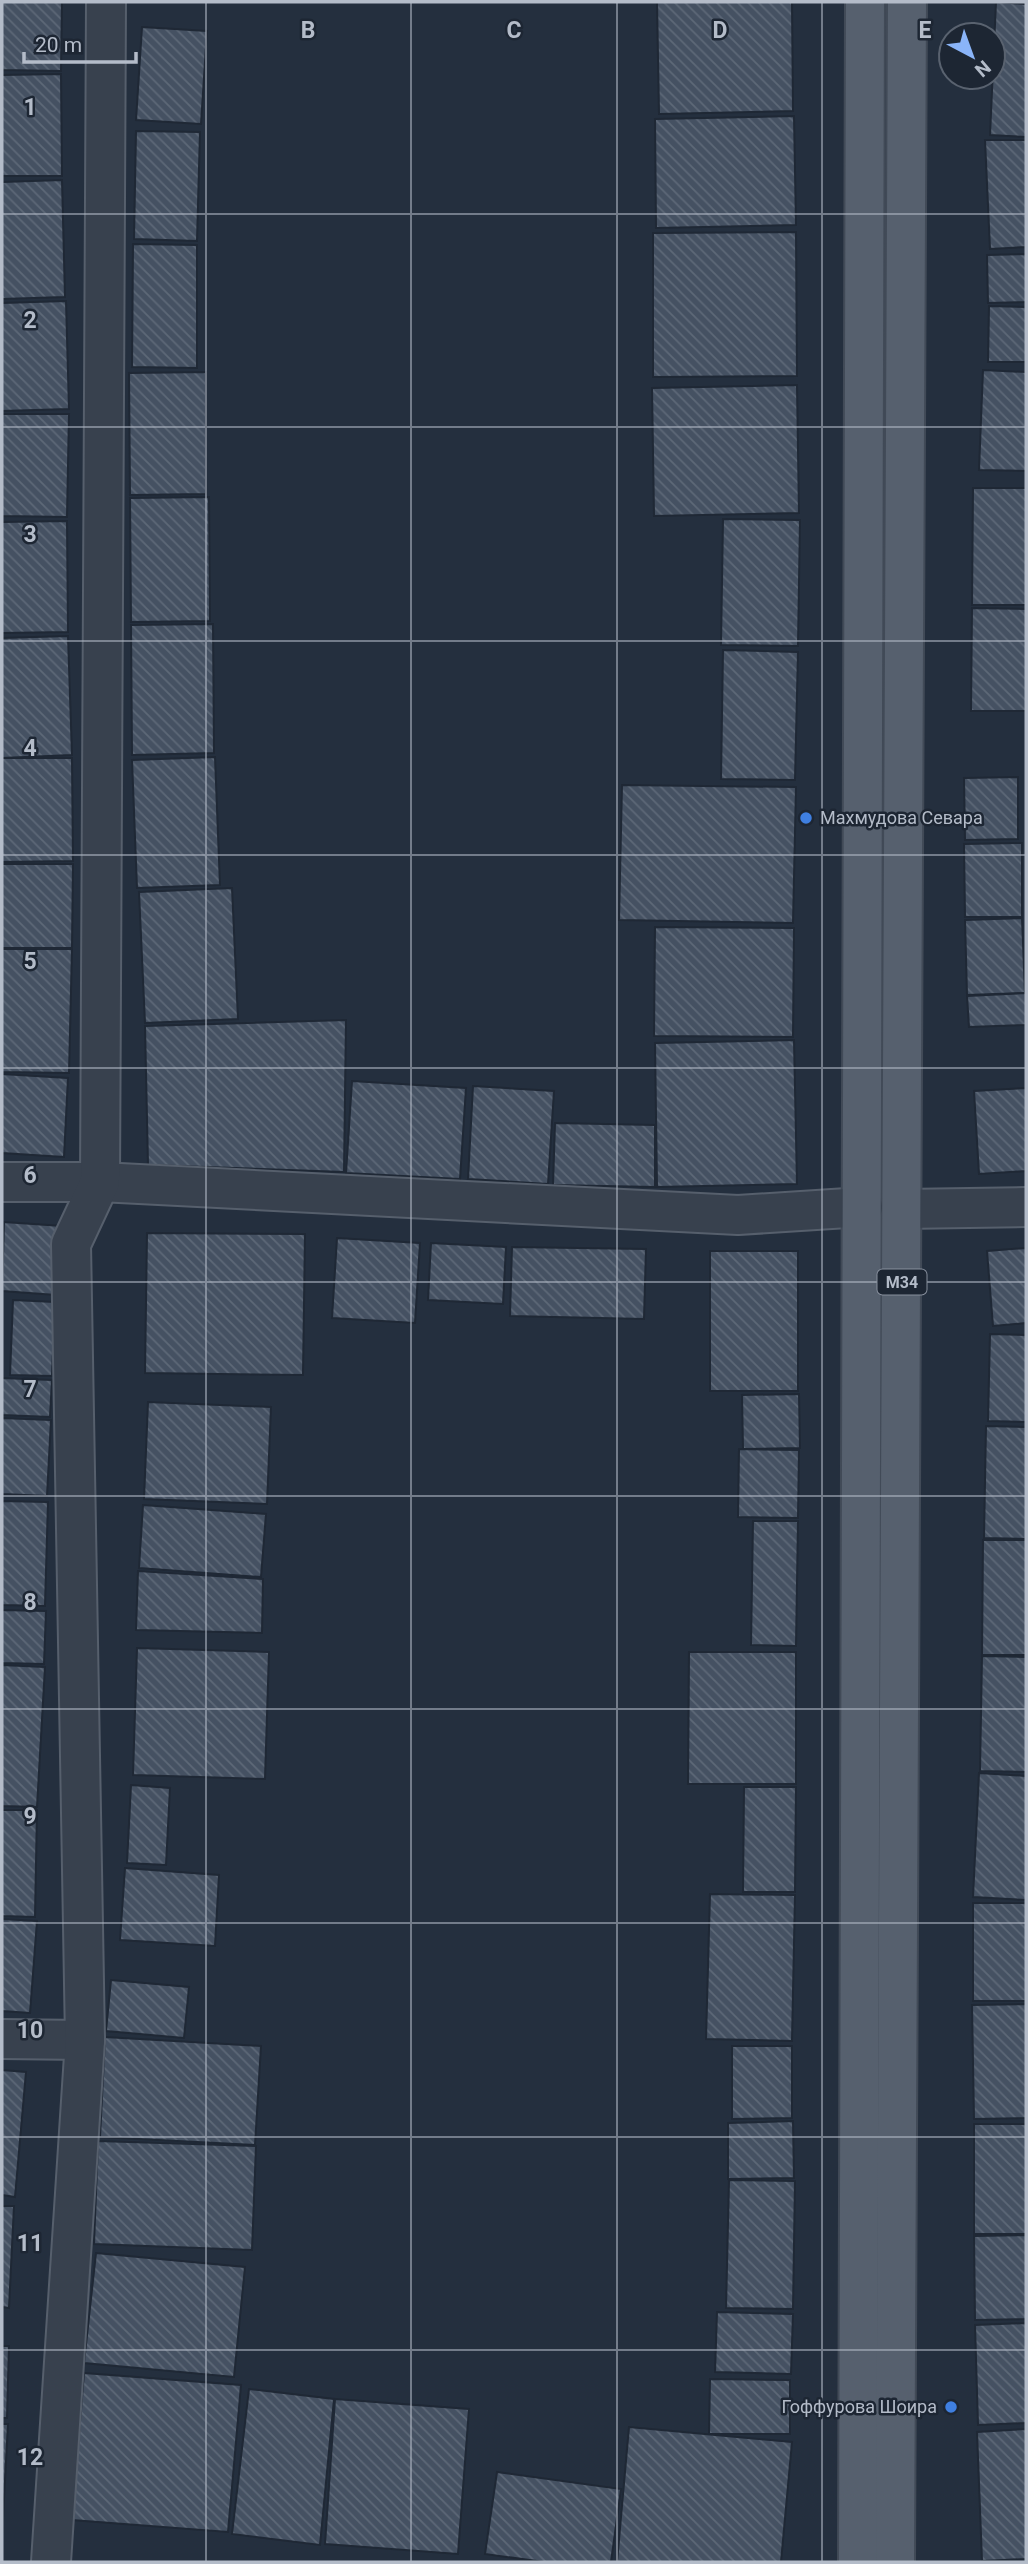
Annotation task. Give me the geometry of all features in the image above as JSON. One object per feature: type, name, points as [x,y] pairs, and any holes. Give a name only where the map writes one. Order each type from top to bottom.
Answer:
[{"type":"main road","name":"M34","points":[[858,2562],[865,2]]},
{"type":"main road","name":"M34","points":[[895,2562],[907,2]]},
{"type":"street","points":[[51,2562],[85,2040],[71,1244],[100,1182],[106,2]]},
{"type":"street","points":[[2,1181],[100,1182],[738,1216],[863,1208]]},
{"type":"street","points":[[903,1209],[1026,1207]]},
{"type":"street","points":[[2,2039],[85,2040]]},
{"type":"building","points":[[2,2],[62,2],[61,71],[2,70]]},
{"type":"building","points":[[657,2],[792,2],[793,111],[659,114]]},
{"type":"building","points":[[996,2],[1026,4],[1026,137],[990,135],[992,91],[1007,91],[1007,21],[995,21]]},
{"type":"building","points":[[142,27],[207,31],[201,124],[136,120]]},
{"type":"building","points":[[61,74],[62,176],[2,176],[2,75]]},
{"type":"building","points":[[794,116],[796,225],[656,228],[655,119]]},
{"type":"building","points":[[136,131],[200,132],[197,241],[134,239]]},
{"type":"building","points":[[985,140],[1026,140],[1026,247],[990,249]]},
{"type":"building","points":[[62,180],[65,297],[2,299],[2,182]]},
{"type":"building","points":[[796,232],[797,376],[653,377],[653,233]]},
{"type":"building","points":[[133,244],[197,245],[197,368],[132,367]]},
{"type":"building","points":[[1026,254],[1026,302],[988,303],[987,255]]},
{"type":"building","points":[[66,301],[69,409],[2,411],[2,303]]},
{"type":"building","points":[[989,306],[1026,307],[1026,362],[988,362]]},
{"type":"building","points":[[983,370],[1026,372],[1026,471],[979,470]]},
{"type":"building","points":[[206,372],[206,494],[130,495],[129,373]]},
{"type":"building","points":[[797,385],[799,513],[654,516],[652,388]]},
{"type":"building","points":[[2,414],[69,414],[67,517],[2,516]]},
{"type":"building","points":[[973,488],[1026,488],[1026,605],[972,605]]},
{"type":"building","points":[[209,497],[210,621],[131,622],[130,498]]},
{"type":"building","points":[[723,519],[800,520],[798,646],[721,645]]},
{"type":"building","points":[[67,521],[68,632],[2,633],[2,522]]},
{"type":"building","points":[[972,608],[1026,609],[1026,711],[971,711]]},
{"type":"building","points":[[213,624],[214,753],[132,755],[131,625]]},
{"type":"building","points":[[68,636],[72,755],[2,758],[2,638]]},
{"type":"building","points":[[723,650],[798,652],[795,780],[721,779]]},
{"type":"building","points":[[215,757],[220,885],[137,888],[132,760]]},
{"type":"building","points":[[2,758],[72,758],[73,861],[2,862]]},
{"type":"building","points":[[1018,777],[1018,839],[965,840],[964,778]]},
{"type":"building","points":[[622,785],[796,787],[793,923],[619,920]]},
{"type":"building","points":[[1022,843],[1022,917],[965,917],[964,844]]},
{"type":"building","points":[[2,864],[73,864],[72,948],[2,948]]},
{"type":"building","points":[[232,888],[238,1019],[145,1023],[139,892]]},
{"type":"building","points":[[1022,918],[1025,993],[967,995],[965,920]]},
{"type":"building","points":[[655,927],[794,928],[793,1037],[654,1036]]},
{"type":"building","points":[[2,949],[72,949],[69,1073],[2,1072]]},
{"type":"building","points":[[1026,993],[1026,1025],[969,1027],[967,996]]},
{"type":"building","points":[[346,1020],[344,1172],[148,1165],[145,1026]]},
{"type":"building","points":[[794,1040],[797,1184],[657,1187],[655,1043]]},
{"type":"building","points":[[2,1074],[68,1078],[64,1157],[2,1153]]},
{"type":"building","points":[[352,1081],[466,1088],[460,1179],[346,1173]]},
{"type":"building","points":[[473,1086],[554,1091],[548,1184],[468,1179]]},
{"type":"building","points":[[1026,1088],[1026,1171],[979,1174],[974,1091]]},
{"type":"building","points":[[555,1123],[655,1125],[655,1187],[553,1185]]},
{"type":"building","points":[[4,1222],[62,1226],[56,1295],[2,1291]]},
{"type":"building","points":[[147,1233],[305,1234],[303,1375],[145,1373]]},
{"type":"building","points":[[337,1238],[420,1243],[415,1323],[332,1318]]},
{"type":"building","points":[[431,1243],[506,1247],[503,1304],[428,1300]]},
{"type":"building","points":[[512,1247],[646,1249],[644,1319],[510,1316]]},
{"type":"building","points":[[1026,1248],[1026,1323],[993,1326],[987,1251]]},
{"type":"building","points":[[710,1251],[798,1251],[798,1391],[710,1391]]},
{"type":"building","points":[[13,1300],[55,1302],[52,1376],[10,1375]]},
{"type":"building","points":[[990,1334],[1026,1335],[1026,1422],[988,1421]]},
{"type":"building","points":[[2,1378],[52,1380],[50,1417],[2,1415]]},
{"type":"building","points":[[799,1394],[800,1448],[743,1449],[742,1395]]},
{"type":"building","points":[[148,1402],[271,1407],[267,1504],[144,1499]]},
{"type":"building","points":[[2,1418],[51,1420],[47,1496],[2,1494]]},
{"type":"building","points":[[986,1426],[1026,1427],[1026,1539],[984,1538]]},
{"type":"building","points":[[739,1449],[799,1450],[798,1518],[738,1517]]},
{"type":"building","points":[[2,1501],[48,1502],[45,1606],[2,1605]]},
{"type":"building","points":[[143,1505],[266,1514],[261,1577],[139,1568]]},
{"type":"building","points":[[753,1521],[798,1521],[796,1646],[751,1645]]},
{"type":"building","points":[[983,1540],[1026,1540],[1026,1655],[982,1655]]},
{"type":"building","points":[[138,1571],[263,1579],[262,1633],[136,1630]]},
{"type":"building","points":[[2,1610],[46,1611],[44,1664],[2,1663]]},
{"type":"building","points":[[137,1648],[269,1652],[265,1779],[133,1775]]},
{"type":"building","points":[[689,1652],[796,1652],[796,1784],[688,1784]]},
{"type":"building","points":[[982,1656],[1026,1657],[1026,1772],[980,1771]]},
{"type":"building","points":[[2,1665],[45,1667],[37,1807],[2,1806]]},
{"type":"building","points":[[979,1773],[1026,1776],[1026,1900],[973,1897]]},
{"type":"building","points":[[131,1785],[170,1788],[166,1865],[127,1863]]},
{"type":"building","points":[[744,1787],[796,1787],[795,1892],[743,1892]]},
{"type":"building","points":[[2,1810],[37,1810],[35,1917],[2,1916]]},
{"type":"building","points":[[125,1868],[219,1875],[215,1946],[120,1940]]},
{"type":"building","points":[[710,1894],[795,1895],[792,2041],[706,2039]]},
{"type":"building","points":[[973,1903],[1026,1903],[1026,2001],[973,2001]]},
{"type":"building","points":[[2,1919],[37,1921],[30,2013],[2,2011]]},
{"type":"building","points":[[111,1980],[189,1987],[184,2038],[106,2031]]},
{"type":"building","points":[[1026,2004],[1026,2118],[974,2119],[972,2005]]},
{"type":"building","points":[[105,2037],[261,2046],[255,2145],[100,2137]]},
{"type":"building","points":[[732,2046],[792,2046],[792,2118],[732,2119]]},
{"type":"building","points":[[2,2070],[26,2072],[15,2197],[2,2195]]},
{"type":"building","points":[[793,2121],[794,2178],[728,2179],[728,2123]]},
{"type":"building","points":[[974,2124],[1026,2124],[1026,2234],[974,2234]]},
{"type":"building","points":[[98,2141],[256,2146],[252,2250],[94,2244]]},
{"type":"building","points":[[729,2180],[795,2181],[793,2309],[726,2308]]},
{"type":"building","points":[[2,2206],[14,2206],[9,2308],[2,2307]]},
{"type":"building","points":[[1026,2235],[1026,2319],[975,2320],[974,2236]]},
{"type":"building","points":[[96,2253],[245,2267],[234,2377],[84,2363]]},
{"type":"building","points":[[717,2312],[793,2314],[791,2374],[715,2372]]},
{"type":"building","points":[[1026,2323],[1026,2423],[978,2425],[975,2325]]},
{"type":"building","points":[[2,2346],[9,2346],[7,2418],[2,2418]]},
{"type":"building","points":[[84,2373],[241,2385],[228,2532],[72,2520]]},
{"type":"building","points":[[710,2379],[790,2380],[790,2434],[709,2434]]},
{"type":"building","points":[[249,2389],[334,2399],[320,2545],[232,2534]]},
{"type":"building","points":[[335,2399],[469,2409],[458,2554],[325,2544]]},
{"type":"building","points":[[2,2424],[8,2424],[2,2536]]},
{"type":"building","points":[[629,2427],[792,2442],[781,2562],[617,2562]]},
{"type":"building","points":[[1026,2429],[1026,2559],[982,2561],[977,2432]]},
{"type":"building","points":[[497,2472],[621,2489],[611,2562],[544,2562],[485,2554]]},
{"type":"place","name":"Махмудова Севара","points":[[806,818]]},
{"type":"place","name":"Гоффурова Шоира","points":[[951,2407]]}]
